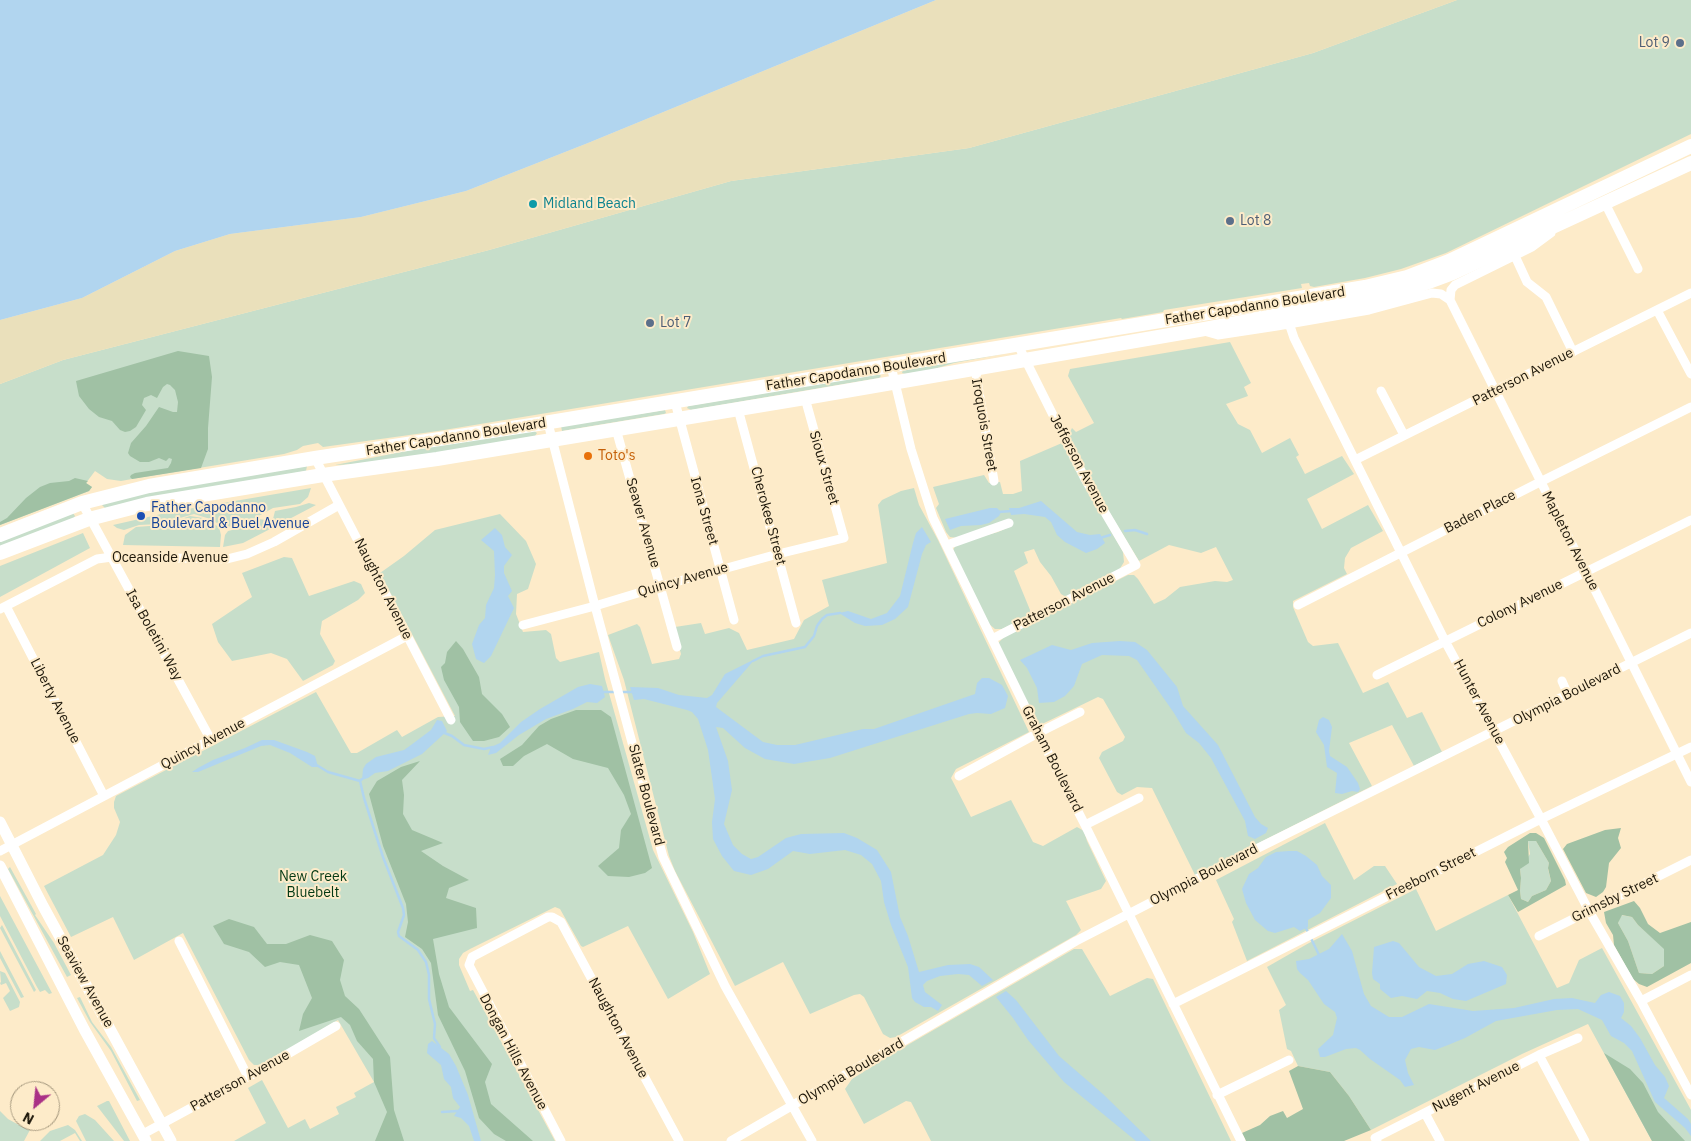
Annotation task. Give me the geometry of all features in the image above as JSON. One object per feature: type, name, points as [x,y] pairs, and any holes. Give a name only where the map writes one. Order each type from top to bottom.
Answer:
[{"type":"main road","name":"Father Capodanno Boulevard","points":[[0,535],[82,503],[142,488],[315,458],[675,402],[1033,343],[1286,313],[1435,267],[1691,146]]},
{"type":"main road","name":"Father Capodanno Boulevard","points":[[0,553],[89,519],[147,504],[805,398],[1379,297],[1425,284],[1453,273],[1691,163]]},
{"type":"street","points":[[1605,203],[1638,269]]},
{"type":"street","name":"Father Capodanno Boulevard","points":[[1286,313],[1376,308],[1430,294],[1441,294],[1450,300],[1451,290],[1454,285],[1532,248],[1568,220]]},
{"type":"street","points":[[1515,256],[1527,282],[1546,297],[1573,352]]},
{"type":"street","name":"Patterson Avenue","points":[[1355,460],[1691,293]]},
{"type":"street","name":"Mapleton Avenue","points":[[1450,300],[1691,782]]},
{"type":"street","points":[[1657,310],[1691,374]]},
{"type":"street","name":"Hunter Avenue","points":[[1286,313],[1294,338],[1446,641],[1542,819],[1589,911],[1690,1090]]},
{"type":"street","points":[[1026,360],[1033,343]]},
{"type":"street","name":"Jefferson Avenue","points":[[1018,346],[1085,479],[1136,564]]},
{"type":"street","name":"Graham Boulevard","points":[[891,366],[910,449],[933,518],[1241,1141]]},
{"type":"street","name":"Iroquois Street","points":[[974,368],[994,481]]},
{"type":"street","points":[[1381,391],[1404,436]]},
{"type":"street","name":"Sioux Street","points":[[805,398],[844,538]]},
{"type":"street","name":"Iona Street","points":[[675,402],[734,620]]},
{"type":"street","name":"Baden Place","points":[[1298,605],[1400,552],[1691,408]]},
{"type":"street","name":"Cherokee Street","points":[[738,409],[796,623]]},
{"type":"street","name":"Slater Boulevard","points":[[548,422],[595,606],[663,857],[725,986],[812,1141]]},
{"type":"street","name":"Seaver Avenue","points":[[616,429],[677,647]]},
{"type":"street","name":"Naughton Avenue","points":[[315,458],[451,720]]},
{"type":"street","name":"Isa Boletini Way","points":[[82,503],[89,519],[112,557],[212,740]]},
{"type":"street","name":"Oceanside Avenue","points":[[3,608],[97,559],[112,557],[227,559],[247,554],[274,542],[339,505]]},
{"type":"street","name":"Colony Avenue","points":[[1377,675],[1691,520]]},
{"type":"street","points":[[947,545],[1009,524]]},
{"type":"street","name":"Quincy Avenue","points":[[523,625],[778,554],[844,538]]},
{"type":"street","name":"Patterson Avenue","points":[[992,639],[1136,564]]},
{"type":"street","name":"Liberty Avenue","points":[[3,608],[104,796]]},
{"type":"street","name":"Olympia Boulevard","points":[[731,1141],[1076,941],[1128,913],[1691,634]]},
{"type":"street","name":"Quincy Avenue","points":[[0,851],[407,636]]},
{"type":"street","points":[[1562,681],[1568,695]]},
{"type":"street","points":[[959,776],[1080,712]]},
{"type":"street","name":"Freeborn Street","points":[[1173,1004],[1542,819],[1691,747]]},
{"type":"street","points":[[1085,825],[1139,798]]},
{"type":"street","name":"Seaview Avenue","points":[[0,822],[43,906],[171,1141]]},
{"type":"street","name":"Grimsby Street","points":[[1539,936],[1691,860]]},
{"type":"street","name":"Seaview Avenue","points":[[0,866],[66,994],[144,1138]]},
{"type":"street","name":"Dongan Hills Avenue","points":[[556,917],[548,917],[472,957],[469,962],[469,969],[561,1141]]},
{"type":"street","name":"Naughton Avenue","points":[[556,917],[562,922],[679,1141]]},
{"type":"street","points":[[179,941],[248,1077]]},
{"type":"street","points":[[1641,1001],[1691,975]]},
{"type":"street","points":[[66,994],[85,984]]},
{"type":"street","name":"Patterson Avenue","points":[[144,1138],[162,1124],[336,1026]]},
{"type":"street","name":"Nugent Avenue","points":[[1376,1140],[1539,1055],[1578,1038]]},
{"type":"street","points":[[1539,1055],[1585,1141]]},
{"type":"street","points":[[1218,1095],[1289,1060]]},
{"type":"street","points":[[1425,1113],[1440,1141]]},
{"type":"green space","name":"Midland Beach","points":[[1457,0],[1691,0],[1691,134],[1446,253],[1401,269],[1365,278],[1314,287],[1310,286],[1309,283],[1301,284],[1302,288],[1164,310],[1163,312],[1122,319],[438,431],[323,447],[318,443],[303,446],[284,454],[121,481],[107,479],[95,471],[86,483],[92,487],[89,491],[0,525],[0,384],[63,360],[489,250],[731,181],[969,148],[1313,53]]},
{"type":"green space","points":[[1230,342],[1251,383],[1244,387],[1248,396],[1226,404],[1238,424],[1250,430],[1262,453],[1290,438],[1299,455],[1296,457],[1305,474],[1342,456],[1354,474],[1307,499],[1322,529],[1368,505],[1383,531],[1351,548],[1345,558],[1344,568],[1347,574],[1293,601],[1293,607],[1308,642],[1313,646],[1338,643],[1363,693],[1388,682],[1407,718],[1422,712],[1442,752],[1414,766],[1392,725],[1349,743],[1372,786],[1195,875],[1152,788],[1137,787],[1122,795],[1117,792],[1099,758],[1102,752],[1123,741],[1125,737],[1103,699],[1098,697],[1038,726],[999,642],[1006,635],[1128,575],[1134,575],[1138,579],[1154,604],[1165,599],[1180,587],[1233,580],[1216,547],[1201,553],[1169,545],[1139,561],[1100,497],[1068,436],[1072,428],[1076,432],[1094,423],[1068,376],[1070,369]]},
{"type":"green space","points":[[178,351],[209,356],[212,377],[208,449],[201,468],[132,479],[131,475],[135,473],[168,468],[171,463],[172,459],[169,458],[166,461],[159,458],[149,462],[140,462],[128,453],[131,443],[159,407],[177,412],[178,402],[175,390],[167,384],[163,387],[157,398],[151,395],[144,398],[142,405],[146,410],[136,427],[125,432],[120,430],[112,421],[99,417],[89,409],[79,396],[76,381]]},
{"type":"green space","points":[[1008,353],[954,363],[931,370],[902,373],[903,370]]},
{"type":"green space","points":[[879,374],[881,376],[879,378],[691,410],[687,408],[688,406]]},
{"type":"green space","points":[[665,410],[666,413],[664,414],[562,431],[561,426]]},
{"type":"green space","points":[[533,430],[537,433],[535,436],[426,455],[358,464],[335,465],[407,451]]},
{"type":"green space","points":[[1062,443],[1123,552],[1124,562],[1119,570],[1066,597],[1061,594],[1051,576],[1040,562],[1034,549],[1024,552],[1028,563],[1014,571],[1030,610],[1029,616],[1002,629],[995,629],[989,624],[953,550],[957,543],[998,532],[1011,526],[958,538],[950,537],[936,508],[939,504],[933,487],[984,475],[989,483],[1000,482],[1003,494],[1013,494],[1022,491],[1020,461]]},
{"type":"green space","points":[[307,466],[306,471],[105,508],[102,505],[103,503],[130,495]]},
{"type":"green space","points":[[75,478],[88,481],[86,483],[92,487],[89,491],[0,525],[0,522],[7,518],[26,498],[40,487]]},
{"type":"green space","points":[[311,488],[308,497],[300,504],[273,508],[246,523],[235,526],[225,527],[194,514],[159,524],[139,525],[124,530],[113,525],[170,512]]},
{"type":"green space","points":[[914,488],[919,505],[938,540],[1029,732],[956,769],[951,778],[971,817],[1011,800],[1033,842],[1043,846],[1077,827],[1084,831],[1106,881],[1101,889],[1066,901],[1081,930],[1076,935],[896,1037],[890,1038],[883,1034],[864,997],[860,994],[810,1014],[783,962],[735,986],[669,856],[624,680],[608,635],[637,624],[640,627],[652,664],[679,659],[681,654],[675,627],[701,623],[705,634],[729,628],[739,633],[747,650],[794,639],[804,620],[829,606],[822,580],[887,563],[878,505],[882,500],[901,491]]},
{"type":"green space","points":[[309,503],[316,505],[276,526],[273,519],[275,511]]},
{"type":"green space","points":[[73,513],[75,516],[73,519],[0,547],[0,540]]},
{"type":"green space","name":"New Creek Bluebelt","points":[[500,514],[526,541],[536,564],[528,589],[517,594],[516,614],[523,632],[546,630],[551,634],[556,658],[560,662],[599,652],[653,850],[693,932],[710,974],[668,999],[628,926],[583,947],[560,909],[555,907],[463,953],[459,959],[459,965],[470,991],[473,990],[555,1141],[234,1141],[266,1123],[248,1088],[262,1080],[288,1128],[305,1119],[310,1129],[339,1114],[336,1107],[356,1097],[354,1093],[374,1082],[338,1020],[261,1065],[254,1065],[249,1060],[183,933],[134,960],[113,917],[71,937],[44,886],[103,855],[116,835],[120,822],[114,808],[116,796],[316,692],[351,753],[357,753],[397,730],[402,737],[438,717],[455,716],[380,573],[435,530]]},
{"type":"green space","points":[[190,516],[203,518],[219,527],[221,535],[220,547],[123,545],[125,535],[136,527],[163,525]]},
{"type":"green space","points":[[259,519],[265,520],[274,527],[243,543],[223,547],[225,535],[228,531],[244,527]]},
{"type":"green space","points":[[83,533],[90,548],[0,597],[0,566]]},
{"type":"green space","points":[[284,557],[292,558],[309,596],[354,581],[361,584],[365,593],[358,600],[322,621],[320,634],[335,661],[333,665],[303,681],[287,659],[271,653],[232,661],[218,642],[212,624],[252,597],[242,573]]},
{"type":"green space","points":[[456,641],[463,649],[479,677],[482,694],[502,714],[510,727],[499,737],[484,741],[473,741],[460,722],[459,707],[444,680],[441,667],[445,663],[447,652]]},
{"type":"green space","points":[[576,710],[601,710],[611,717],[652,868],[645,873],[629,877],[608,876],[598,866],[619,848],[621,830],[631,814],[624,795],[608,768],[573,759],[547,744],[524,756],[513,766],[503,766],[500,759],[522,745],[539,726],[551,719]]},
{"type":"green space","points":[[420,761],[402,780],[404,795],[403,814],[412,830],[443,843],[421,851],[469,880],[449,888],[446,898],[476,908],[477,928],[433,939],[439,974],[449,1007],[492,1064],[485,1082],[491,1104],[533,1141],[506,1141],[494,1134],[479,1118],[465,1071],[438,1015],[431,963],[422,949],[405,937],[408,922],[406,904],[383,846],[369,794],[377,781],[401,767]]},
{"type":"green space","points":[[1325,823],[1354,880],[1374,866],[1385,866],[1397,884],[1247,961],[1232,922],[1234,919],[1216,880]]},
{"type":"green space","points":[[1621,828],[1618,838],[1621,848],[1609,863],[1606,887],[1596,897],[1586,893],[1563,849],[1567,844],[1605,830]]},
{"type":"green space","points":[[1530,833],[1536,833],[1544,838],[1566,885],[1518,912],[1508,895],[1518,890],[1505,862],[1507,858],[1504,852],[1508,847]],"holes":[[[1528,841],[1536,841],[1549,863],[1548,868],[1551,881],[1546,890],[1532,896],[1528,902],[1521,899],[1520,869],[1529,863]]]},
{"type":"green space","points":[[1528,841],[1536,841],[1549,863],[1548,869],[1551,881],[1546,890],[1532,896],[1528,902],[1521,899],[1520,869],[1530,854]]},
{"type":"green space","points":[[10,867],[35,915],[54,943],[71,975],[67,977],[8,869]]},
{"type":"green space","points":[[1416,889],[1436,931],[1508,895],[1557,988],[1569,983],[1579,960],[1602,948],[1691,1110],[1691,1141],[1652,1141],[1588,1024],[1522,1054],[1371,1130],[1349,1096],[1330,1072],[1298,1066],[1291,1051],[1287,1049],[1279,1010],[1286,1005],[1267,967],[1309,943]]},
{"type":"green space","points":[[0,896],[52,993],[49,994],[45,990],[40,992],[37,987],[0,916]]},
{"type":"green space","points":[[1634,901],[1648,924],[1660,933],[1691,922],[1691,963],[1647,987],[1639,984],[1633,979],[1614,945],[1613,935],[1606,923],[1604,912]],"holes":[[[1622,915],[1632,917],[1664,949],[1664,966],[1652,974],[1639,973],[1628,941],[1618,923]]]},
{"type":"green space","points":[[1621,915],[1632,917],[1638,925],[1665,949],[1664,966],[1652,974],[1639,973],[1628,941],[1618,923]]},
{"type":"green space","points":[[229,919],[254,927],[267,944],[286,944],[310,935],[332,941],[344,960],[340,980],[345,996],[359,1009],[390,1057],[394,1110],[404,1141],[375,1141],[387,1112],[374,1082],[373,1059],[357,1041],[350,1025],[341,1017],[299,1031],[303,1014],[312,998],[299,965],[280,962],[265,967],[249,952],[224,944],[213,926]]},
{"type":"green space","points":[[2,925],[36,990],[34,992],[0,928]]},
{"type":"green space","points":[[1074,949],[1082,949],[1110,996],[1147,978],[1153,979],[1231,1141],[931,1141],[911,1102],[906,1101],[864,1124],[845,1089],[852,1079]]},
{"type":"green space","points":[[0,951],[24,997],[21,998],[0,958]]},
{"type":"green space","points":[[0,971],[5,973],[20,1002],[19,1007],[10,1011],[3,998],[10,991],[6,983],[1,985],[0,983]]},
{"type":"green space","points":[[80,997],[92,1022],[111,1047],[140,1100],[137,1101],[111,1051],[90,1022],[77,998]]},
{"type":"green space","points":[[1604,1053],[1630,1069],[1643,1083],[1658,1112],[1685,1141],[1652,1141]]},
{"type":"green space","points":[[1298,1066],[1330,1072],[1349,1096],[1371,1130],[1344,1141],[1246,1141],[1242,1133],[1260,1125],[1270,1116],[1283,1111],[1287,1118],[1303,1109],[1289,1071]]},
{"type":"green space","points":[[109,1101],[130,1141],[124,1141],[97,1106]]},
{"type":"green space","points":[[0,1111],[10,1120],[10,1131],[29,1131],[24,1141],[0,1141]]},
{"type":"green space","points":[[85,1114],[95,1120],[114,1141],[86,1141],[76,1121],[79,1116]]},
{"type":"green space","points":[[68,1125],[75,1130],[82,1141],[80,1141],[75,1133],[60,1141],[40,1141],[50,1131],[60,1131],[60,1128]]},
{"type":"sand","name":"Midland Beach","points":[[936,0],[1457,0],[1313,53],[969,148],[731,181],[489,250],[63,360],[0,384],[0,320],[82,298],[175,251],[230,234],[361,217],[466,191]]},
{"type":"water","points":[[0,0],[936,0],[466,191],[361,217],[230,234],[175,251],[82,298],[0,320]]},
{"type":"water","points":[[1041,501],[1077,532],[1090,535],[1100,534],[1105,543],[1097,549],[1086,553],[1065,542],[1057,535],[1051,522],[1045,517],[1024,514],[1011,515],[1009,508],[1019,508]]},
{"type":"water","points":[[997,508],[1001,512],[999,516],[989,523],[981,525],[961,526],[950,530],[945,519]]},
{"type":"water","points":[[922,527],[931,542],[926,545],[922,554],[908,607],[895,619],[882,625],[865,626],[855,623],[839,613],[848,611],[871,619],[887,613],[900,596],[916,533]]},
{"type":"water","points":[[495,528],[502,535],[505,547],[512,555],[504,566],[504,573],[512,591],[508,596],[514,608],[491,656],[484,663],[476,659],[472,644],[479,625],[485,618],[486,605],[494,588],[494,551],[481,540]]},
{"type":"water","points":[[1135,642],[1147,650],[1177,687],[1183,706],[1218,745],[1255,817],[1268,828],[1266,833],[1255,839],[1248,836],[1245,821],[1211,758],[1199,743],[1186,733],[1137,660],[1129,656],[1102,655],[1082,664],[1074,686],[1065,696],[1054,702],[1039,703],[1037,688],[1027,668],[1020,660],[1052,645],[1071,650],[1092,643]]},
{"type":"water","points":[[755,659],[717,703],[716,707],[763,742],[777,745],[795,745],[863,729],[874,729],[975,694],[977,683],[982,678],[989,678],[1002,685],[1008,696],[1005,708],[991,714],[969,714],[830,758],[794,764],[765,759],[745,748],[723,728],[716,727],[728,761],[732,790],[724,824],[733,845],[742,854],[751,859],[758,857],[786,838],[801,834],[844,833],[857,838],[877,850],[891,872],[900,917],[919,972],[948,965],[970,964],[979,967],[993,980],[982,986],[969,975],[940,976],[927,981],[923,985],[925,992],[942,1005],[938,1011],[915,1002],[912,998],[908,967],[884,902],[881,881],[872,864],[861,855],[845,850],[810,854],[793,851],[768,869],[751,875],[734,871],[722,856],[713,839],[712,822],[715,799],[708,750],[698,719],[692,712],[687,710],[644,699],[634,700],[630,687],[658,688],[679,695],[707,698],[712,695],[725,674]]},
{"type":"water","points":[[590,684],[602,686],[605,697],[597,703],[587,702],[546,719],[519,735],[496,753],[488,755],[491,747],[500,743],[521,722],[578,687]]},
{"type":"water","points":[[1323,717],[1329,720],[1332,727],[1330,756],[1347,767],[1358,783],[1360,789],[1358,792],[1335,793],[1337,773],[1327,767],[1324,745],[1316,732],[1319,720]]},
{"type":"water","points":[[437,720],[442,721],[447,731],[422,754],[388,771],[375,773],[362,780],[363,769],[366,764],[376,757],[404,750],[431,730]]},
{"type":"water","points":[[262,740],[274,740],[307,752],[315,756],[318,767],[312,767],[290,753],[270,745],[261,746],[198,772],[192,772],[213,760]]},
{"type":"water","points":[[1297,851],[1317,865],[1322,876],[1331,885],[1331,898],[1320,913],[1308,920],[1308,927],[1300,931],[1294,927],[1275,933],[1268,931],[1255,920],[1246,903],[1242,889],[1249,874],[1258,868],[1266,857],[1276,852]]},
{"type":"water","points":[[1342,934],[1352,951],[1364,994],[1371,1006],[1389,1017],[1402,1017],[1429,1004],[1473,1011],[1514,1008],[1554,999],[1572,998],[1595,1003],[1601,995],[1609,992],[1620,996],[1624,1003],[1624,1012],[1621,1018],[1631,1026],[1640,1038],[1655,1065],[1665,1077],[1669,1086],[1664,1098],[1688,1119],[1691,1124],[1691,1136],[1685,1128],[1655,1102],[1632,1051],[1624,1043],[1611,1036],[1602,1020],[1578,1009],[1557,1010],[1496,1021],[1465,1038],[1435,1050],[1419,1047],[1411,1049],[1405,1060],[1408,1073],[1414,1085],[1405,1087],[1400,1080],[1356,1048],[1320,1057],[1318,1049],[1333,1035],[1337,1018],[1335,1012],[1324,1004],[1308,980],[1297,969],[1296,961],[1309,959],[1329,949]]},
{"type":"water","points":[[1393,941],[1399,943],[1419,967],[1436,976],[1452,974],[1468,964],[1484,961],[1502,967],[1507,975],[1506,984],[1466,1001],[1427,991],[1417,999],[1402,996],[1391,998],[1380,989],[1380,984],[1373,979],[1372,973],[1374,947]]},
{"type":"water","points":[[1006,991],[1016,1000],[1059,1056],[1103,1094],[1151,1141],[1136,1141],[1064,1082],[1028,1040],[996,997]]},
{"type":"water","points":[[432,1041],[449,1054],[456,1066],[468,1095],[481,1141],[474,1141],[469,1126],[461,1118],[454,1116],[460,1107],[453,1098],[451,1087],[444,1079],[441,1065],[427,1053],[428,1044]]},
{"type":"waterway","points":[[998,512],[1012,511]]},
{"type":"waterway","points":[[1125,531],[1135,530],[1147,534]]},
{"type":"waterway","points":[[1100,538],[1110,535]]},
{"type":"waterway","points":[[753,661],[763,656],[805,647],[814,636],[817,626],[822,619],[827,615],[840,613]]},
{"type":"waterway","points":[[601,692],[615,692]]},
{"type":"waterway","points":[[621,692],[635,692]]},
{"type":"waterway","points":[[442,732],[452,736],[464,745],[484,749],[493,747]]},
{"type":"waterway","points":[[315,764],[328,772],[360,781]]},
{"type":"waterway","points":[[362,779],[360,781],[364,798],[383,857],[403,908],[404,915],[398,932],[399,936],[418,950],[426,962],[429,975],[429,999],[435,1024],[434,1038],[440,1047]]},
{"type":"waterway","points":[[1305,926],[1320,957]]},
{"type":"waterway","points":[[442,1112],[458,1111]]},
{"type":"place","name":"Lot 9","points":[[1680,43]]},
{"type":"place","name":"Midland Beach","points":[[533,204]]},
{"type":"place","name":"Lot 8","points":[[1230,221]]},
{"type":"place","name":"Lot 7","points":[[650,323]]},
{"type":"place","name":"Toto's","points":[[588,456]]},
{"type":"place","name":"Father Capodanno Boulevard & Buel Avenue","points":[[141,516]]}]
